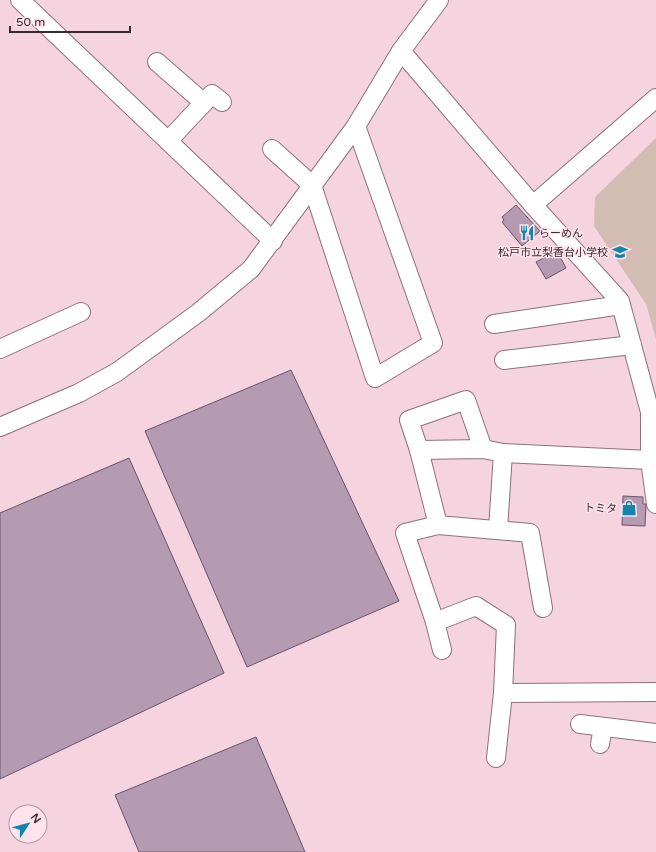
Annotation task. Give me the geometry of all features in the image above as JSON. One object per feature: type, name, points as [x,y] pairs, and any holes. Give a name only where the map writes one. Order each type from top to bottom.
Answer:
[{"type":"street","points":[[20,0],[273,241]]},
{"type":"street","points":[[0,427],[79,393],[117,372],[198,313],[251,269],[356,126],[401,51],[439,0]]},
{"type":"street","points":[[401,51],[533,205],[620,301],[650,412],[650,460],[656,504]]},
{"type":"street","points":[[158,62],[213,102],[168,141]]},
{"type":"street","points":[[533,205],[656,98]]},
{"type":"street","points":[[272,149],[312,185],[375,378],[433,343],[356,126]]},
{"type":"street","points":[[494,324],[621,305]]},
{"type":"street","points":[[0,350],[82,312]]},
{"type":"street","points":[[504,360],[632,345]]},
{"type":"street","points":[[438,525],[419,450],[409,420],[466,400],[483,449]]},
{"type":"street","points":[[419,450],[483,449],[502,453],[650,460]]},
{"type":"street","points":[[498,530],[502,453]]},
{"type":"street","points":[[442,650],[435,622],[405,533],[438,525],[530,533],[543,608]]},
{"type":"street","points":[[435,622],[476,606],[506,625],[503,693],[496,758]]},
{"type":"street","points":[[503,693],[656,692]]},
{"type":"street","points":[[580,724],[656,733]]},
{"type":"street","points":[[600,744],[602,726]]},
{"type":"shaded area","points":[[656,138],[656,339],[646,304],[594,226],[595,197]]},
{"type":"building","points":[[516,205],[540,231],[522,246],[502,222],[504,220],[502,217]]},
{"type":"building","points":[[557,251],[566,268],[546,279],[536,262]]},
{"type":"building","points":[[291,370],[399,601],[247,667],[145,431]]},
{"type":"building","points":[[129,458],[224,673],[0,779],[0,513]]},
{"type":"building","points":[[623,496],[643,497],[643,504],[646,504],[645,526],[622,525]]},
{"type":"building","points":[[256,737],[305,852],[139,852],[115,795]]},
{"type":"place","name":"らーめん","points":[[527,233]]},
{"type":"place","name":"松戸市立梨香台小学校","points":[[620,252]]},
{"type":"place","name":"トミタ","points":[[629,508]]}]
